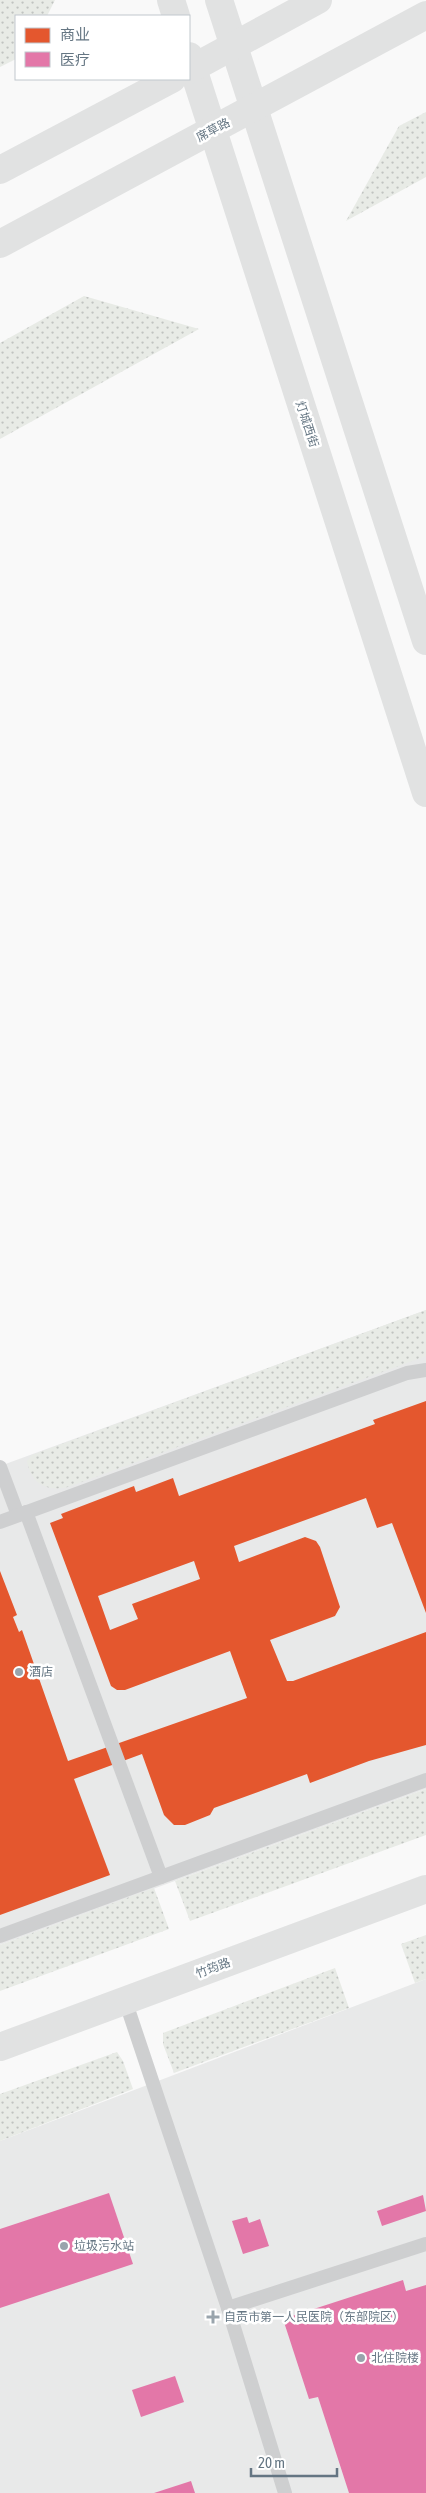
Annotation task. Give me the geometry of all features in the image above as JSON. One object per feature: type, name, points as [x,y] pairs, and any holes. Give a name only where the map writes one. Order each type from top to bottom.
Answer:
[{"type":"street","points":[[171,0],[176,15]]},
{"type":"street","points":[[218,0],[426,640]]},
{"type":"street","points":[[190,66],[234,45],[318,0]]},
{"type":"street","name":"席草路","points":[[0,244],[426,15]]},
{"type":"street","name":"灯城西街","points":[[190,79],[213,131],[426,793]]},
{"type":"street","points":[[0,170],[163,80]]},
{"type":"street","name":"竹筠路","points":[[0,2047],[426,1889]]},
{"type":"lane","points":[[0,1522],[407,1372],[426,1370]]},
{"type":"lane","points":[[0,1467],[22,1514],[161,1877]]},
{"type":"lane","points":[[0,1936],[426,1780]]},
{"type":"lane","points":[[125,2000],[228,2308],[285,2493]]},
{"type":"lane","points":[[228,2308],[426,2244]]},
{"type":"shaded area","points":[[0,0],[55,0],[48,15],[15,15],[15,60],[0,67]]},
{"type":"shaded area","points":[[426,112],[426,177],[346,221],[399,126]]},
{"type":"shaded area","points":[[84,296],[199,329],[0,439],[0,343]]},
{"type":"shaded area","points":[[426,1310],[426,1789],[0,1945],[0,1466]]},
{"type":"shaded area","points":[[426,1310],[426,1356],[68,1487],[47,1487],[36,1481],[29,1469],[27,1461],[32,1455]]},
{"type":"shaded area","points":[[426,1789],[426,1835],[190,1921],[175,1881]]},
{"type":"shaded area","points":[[154,1888],[169,1929],[0,1991],[0,1945]]},
{"type":"shaded area","points":[[426,1935],[426,1979],[415,1983],[401,1944]]},
{"type":"shaded area","points":[[335,1968],[349,2008],[174,2073],[163,2044],[163,2033]]},
{"type":"shaded area","name":"自贡市第一人民医院（东部院区）","points":[[426,1979],[426,2493],[0,2493],[0,2141]]},
{"type":"shaded area","points":[[117,2052],[123,2061],[133,2089],[0,2141],[0,2094]]},
{"type":"building: 商业","points":[[426,1401],[426,1613],[392,1523],[377,1528],[366,1498],[234,1546],[239,1562],[305,1537],[316,1541],[320,1547],[340,1607],[335,1616],[270,1640],[287,1681],[293,1681],[426,1632],[426,1745],[369,1761],[310,1783],[307,1774],[214,1808],[210,1815],[185,1825],[174,1825],[164,1815],[142,1754],[74,1779],[110,1875],[0,1915],[0,1571],[17,1615],[13,1617],[19,1632],[22,1630],[68,1761],[247,1698],[230,1651],[125,1690],[117,1690],[111,1686],[50,1523],[63,1518],[61,1514],[134,1486],[136,1492],[173,1478],[179,1496],[375,1424],[373,1420]],"holes":[[[194,1561],[200,1579],[132,1604],[138,1619],[110,1630],[98,1596]]]},
{"type":"building: 医疗","name":"垃圾污水站","points":[[109,2193],[133,2264],[0,2308],[0,2229]]},
{"type":"building: 医疗","points":[[423,2195],[426,2211],[382,2226],[377,2211]]},
{"type":"building: 医疗","points":[[247,2217],[249,2223],[260,2219],[269,2246],[243,2254],[232,2221]]},
{"type":"building: 医疗","name":"北住院楼","points":[[403,2280],[406,2291],[426,2285],[426,2493],[349,2493],[318,2397],[309,2399],[283,2319]]},
{"type":"building: 医疗","points":[[175,2376],[184,2402],[141,2417],[132,2390]]},
{"type":"building: 医疗","points":[[191,2481],[195,2493],[154,2493]]},
{"type":"place","name":"酒店","points":[[19,1672]]},
{"type":"place","name":"垃圾污水站","points":[[64,2246]]},
{"type":"place","name":"自贡市第一人民医院（东部院区）","points":[[213,2317]]},
{"type":"place","name":"北住院楼","points":[[361,2358]]}]
